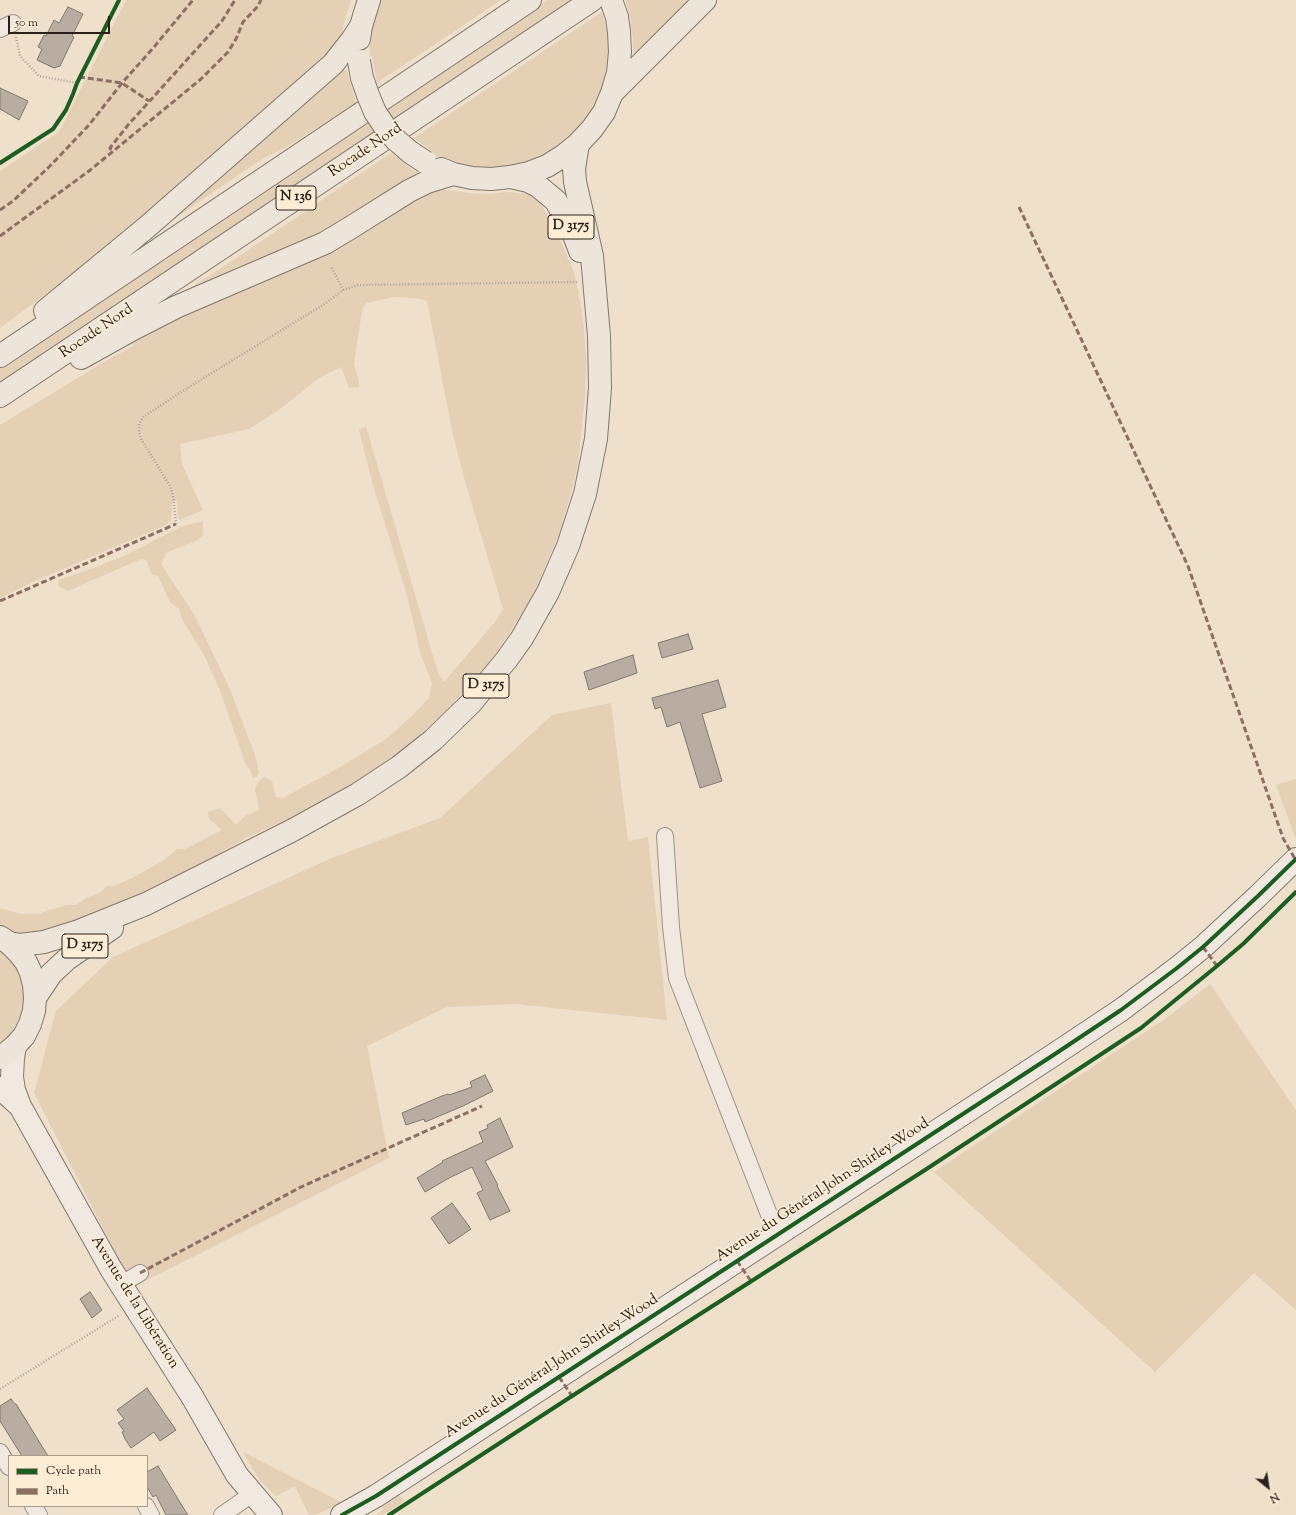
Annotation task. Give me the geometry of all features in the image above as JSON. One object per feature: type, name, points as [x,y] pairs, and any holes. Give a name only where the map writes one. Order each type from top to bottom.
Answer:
[{"type":"main road","points":[[369,0],[361,26],[359,43],[362,78],[375,112],[385,127],[401,144],[424,162],[453,174],[472,178],[491,179],[529,173],[547,166],[564,156],[592,129],[604,112],[612,93],[619,66],[620,52],[617,17],[611,0]]},
{"type":"main road","name":"N 136","points":[[0,356],[530,0]]},
{"type":"main road","name":"Rocade Nord","points":[[0,396],[592,0]]},
{"type":"main road","points":[[612,93],[705,0]]},
{"type":"main road","points":[[0,343],[44,311],[147,227],[333,64],[361,26]]},
{"type":"main road","points":[[578,144],[574,169],[575,182],[592,256],[596,306]]},
{"type":"main road","points":[[0,408],[80,358],[176,306],[325,243],[409,190],[427,182],[453,174]]},
{"type":"main road","name":"D 3175","points":[[5,940],[20,945],[44,942],[79,931],[146,904],[294,830],[358,794],[416,754],[448,726],[481,691],[522,638],[548,592],[568,546],[584,494],[596,439],[600,361],[596,306],[583,258],[574,235],[556,201],[538,186],[528,181],[510,177]]},
{"type":"main road","name":"D 3175","points":[[35,998],[51,974],[67,959],[146,904]]},
{"type":"main road","points":[[5,940],[18,952],[31,973],[35,998],[34,1011],[30,1024],[24,1036],[8,1052]]},
{"type":"street","points":[[665,836],[670,927],[677,978],[777,1235]]},
{"type":"street","name":"Avenue du Général John Shirley Wood","points":[[342,1515],[382,1492],[1055,1054],[1151,988],[1221,931],[1296,859]]},
{"type":"street","points":[[8,1052],[13,1058],[12,1077],[14,1090],[20,1106]]},
{"type":"street","name":"Avenue de la Libération","points":[[0,1088],[20,1106],[120,1285],[193,1398],[237,1475],[252,1494],[272,1515]]},
{"type":"street","points":[[120,1285],[140,1273]]},
{"type":"street","points":[[0,1452],[8,1465]]},
{"type":"street","points":[[222,1515],[252,1494]]},
{"type":"path","points":[[6,26],[20,56],[39,76],[77,83]]},
{"type":"path","points":[[75,88],[79,77]]},
{"type":"path","points":[[331,266],[343,290]]},
{"type":"path","points":[[176,524],[175,505],[170,486],[141,439],[139,424],[143,417],[326,303],[343,290],[358,285],[574,283],[589,280]]},
{"type":"path","points":[[0,1389],[134,1307]]},
{"type":"shaded area","points":[[126,0],[351,0],[343,26],[343,34],[330,53],[149,214],[0,328],[0,171],[59,132]]},
{"type":"shaded area","points":[[380,0],[501,0],[377,83],[372,56],[370,56],[370,45],[373,19]]},
{"type":"shaded area","points":[[548,0],[574,0],[0,385],[0,367]]},
{"type":"shaded area","points":[[625,0],[695,0],[634,56],[630,24],[632,23]]},
{"type":"shaded area","points":[[602,12],[608,32],[609,46],[605,82],[598,100],[588,116],[574,133],[555,148],[526,162],[503,168],[483,168],[460,165],[445,161],[414,138]]},
{"type":"shaded area","points":[[343,68],[347,71],[356,103],[290,145],[259,161],[158,230]]},
{"type":"shaded area","points":[[391,153],[417,172],[419,176],[356,218],[164,302],[190,288],[232,261]]},
{"type":"shaded area","points":[[438,189],[485,194],[507,192],[531,194],[540,203],[554,226],[574,272],[584,327],[586,360],[585,396],[578,463],[560,531],[528,604],[488,664],[444,713],[406,747],[367,775],[291,818],[246,838],[193,868],[129,899],[33,937],[13,933],[0,925],[0,908],[21,914],[39,914],[68,905],[76,905],[86,898],[101,892],[107,886],[114,886],[132,878],[164,860],[177,849],[185,849],[220,831],[221,829],[209,819],[208,812],[220,808],[236,825],[245,816],[259,810],[255,789],[258,782],[264,777],[272,781],[276,797],[283,798],[342,766],[386,739],[412,716],[429,698],[432,683],[421,656],[407,595],[372,482],[359,430],[366,426],[433,656],[439,675],[444,682],[495,622],[503,609],[453,435],[427,301],[422,299],[395,297],[366,303],[362,310],[354,364],[359,387],[349,388],[341,367],[319,378],[279,410],[249,429],[180,444],[182,464],[203,510],[180,520],[178,517],[177,501],[172,502],[171,521],[164,526],[35,581],[0,598],[0,425],[133,346],[131,340],[170,320],[333,249],[428,193]]},
{"type":"shaded area","points":[[203,521],[203,535],[198,540],[166,553],[161,564],[194,614],[229,687],[255,755],[259,772],[257,777],[253,778],[245,763],[221,693],[205,657],[182,619],[179,609],[170,602],[158,576],[152,574],[146,560],[141,559],[68,591],[58,586],[59,580],[94,568],[130,553],[186,525]]},
{"type":"shaded area","points":[[611,703],[628,841],[648,837],[667,1020],[515,1004],[447,1007],[367,1046],[389,1158],[137,1285],[119,1260],[34,1093],[56,1011],[113,957],[332,858],[440,818],[552,715]]},
{"type":"shaded area","points":[[1296,779],[1296,836],[1295,837],[1276,785]]},
{"type":"shaded area","points":[[0,949],[16,966],[21,976],[25,997],[24,1007],[17,1027],[0,1047]]},
{"type":"shaded area","points":[[1210,984],[1296,1110],[1296,1310],[1254,1273],[1155,1372],[934,1172],[1168,1017]]},
{"type":"shaded area","points":[[243,1452],[343,1502],[315,1515],[309,1515],[295,1486],[276,1496],[260,1481]]},
{"type":"shaded area","points":[[396,1491],[405,1501],[383,1515],[376,1515],[383,1510],[382,1508]]},
{"type":"building","points":[[68,7],[83,14],[60,66],[54,68],[37,60],[42,49],[38,47],[44,35],[46,36],[54,20],[59,23]]},
{"type":"building","points":[[0,88],[28,101],[19,120],[0,109]]},
{"type":"building","points":[[688,634],[693,649],[662,658],[658,643]]},
{"type":"building","points":[[633,655],[637,673],[589,690],[584,672]]},
{"type":"building","points":[[718,680],[726,707],[702,714],[722,781],[700,788],[680,722],[667,727],[661,707],[655,709],[652,698]]},
{"type":"building","points":[[485,1075],[493,1091],[463,1106],[425,1122],[424,1119],[406,1125],[402,1113],[442,1096],[472,1087],[470,1082]]},
{"type":"building","points":[[500,1118],[513,1147],[485,1161],[510,1211],[490,1220],[477,1193],[483,1190],[472,1167],[425,1192],[417,1178],[443,1162],[442,1161],[483,1142],[479,1132],[488,1128],[487,1125]]},
{"type":"building","points":[[452,1203],[471,1229],[449,1244],[431,1218]]},
{"type":"building","points":[[90,1292],[102,1310],[92,1318],[80,1299]]},
{"type":"building","points":[[147,1388],[176,1430],[160,1441],[154,1432],[131,1448],[122,1432],[124,1431],[118,1423],[124,1419],[117,1410]]},
{"type":"building","points":[[11,1399],[16,1404],[47,1455],[21,1455],[0,1421],[0,1406]]},
{"type":"building","points":[[158,1466],[188,1515],[166,1515],[156,1495],[153,1497],[148,1489],[148,1471]]},
{"type":"marked path","points":[[0,210],[13,201],[50,166],[89,125],[122,83],[193,0]]},
{"type":"marked path","points":[[111,150],[110,148],[128,125],[222,21],[235,0]]},
{"type":"marked path","points":[[0,236],[89,171],[201,79],[228,52],[236,39],[243,22],[258,6],[261,0]]},
{"type":"marked path","points":[[79,77],[122,83],[149,101]]},
{"type":"marked path","points":[[1019,207],[1188,566],[1283,838],[1295,859]]},
{"type":"marked path","points":[[0,601],[176,524]]},
{"type":"marked path","points":[[1203,947],[1217,966]]},
{"type":"marked path","points":[[140,1273],[301,1187],[482,1106]]},
{"type":"marked path","points":[[737,1261],[751,1281]]},
{"type":"marked path","points":[[559,1377],[572,1396]]},
{"type":"cycle path","points":[[0,163],[53,129],[66,110],[77,83],[119,0]]},
{"type":"cycle path","points":[[342,1515],[376,1496],[1121,1010],[1203,947],[1296,859]]},
{"type":"cycle path","points":[[389,1515],[925,1170],[1141,1028],[1243,944],[1296,892]]}]
